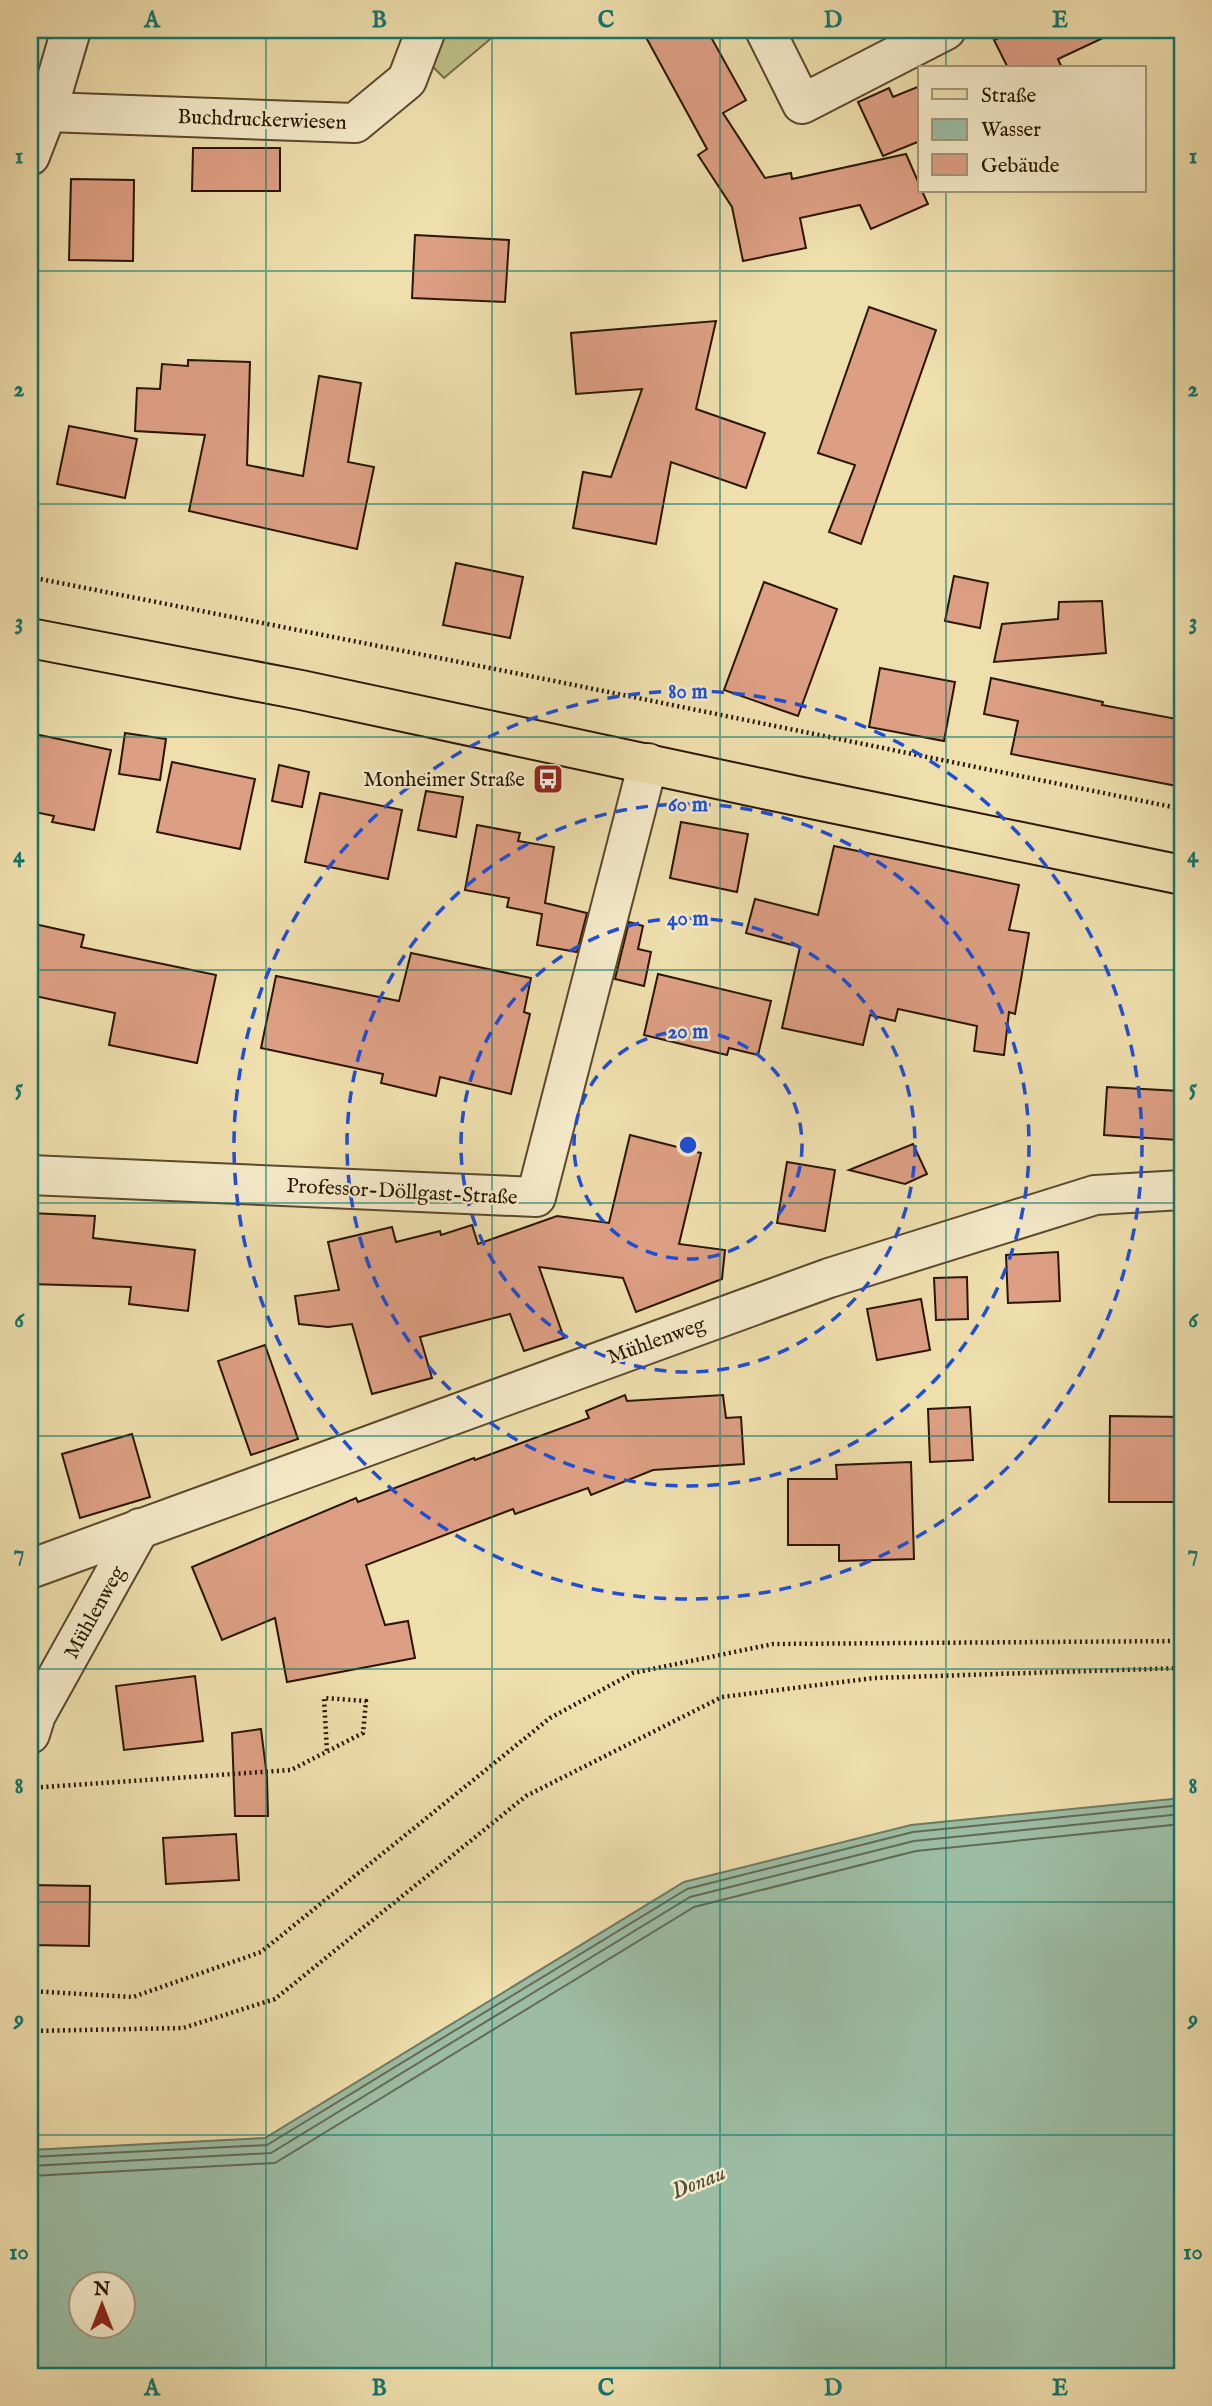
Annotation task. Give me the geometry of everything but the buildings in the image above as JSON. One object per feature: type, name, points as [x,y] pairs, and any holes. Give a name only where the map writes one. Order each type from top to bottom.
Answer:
[{"type":"main road","points":[[30,638],[301,690],[1182,875]]},
{"type":"street","points":[[30,156],[47,112],[71,30]]},
{"type":"street","name":"Buchdruckerwiesen","points":[[47,112],[355,123],[407,80],[426,30]]},
{"type":"street","points":[[765,30],[802,104],[946,30]]},
{"type":"street","name":"Professor-Döllgast-Straße","points":[[30,1175],[536,1197],[648,764]]},
{"type":"street","name":"Mühlenweg","points":[[30,1569],[829,1278],[1095,1195],[1182,1190]]},
{"type":"street","name":"Mühlenweg","points":[[30,1734],[36,1715],[140,1528]]},
{"type":"path","points":[[30,577],[1182,809]]},
{"type":"path","points":[[30,1991],[133,1997],[261,1952],[550,1718],[633,1673],[773,1644],[1182,1641]]},
{"type":"path","points":[[30,2031],[183,2028],[275,1999],[526,1796],[722,1697],[874,1678],[1182,1668]]},
{"type":"path","points":[[30,1788],[291,1770],[327,1752],[363,1733],[366,1701],[324,1698],[327,1752]]},
{"type":"green space","points":[[446,30],[501,30],[444,78],[433,67]]},
{"type":"water","name":"Donau","points":[[1182,1798],[1182,2376],[30,2376],[30,2150],[265,2138],[684,1882],[911,1825]]},
{"type":"place","name":"Monheimer Straße","points":[[548,779]]}]
